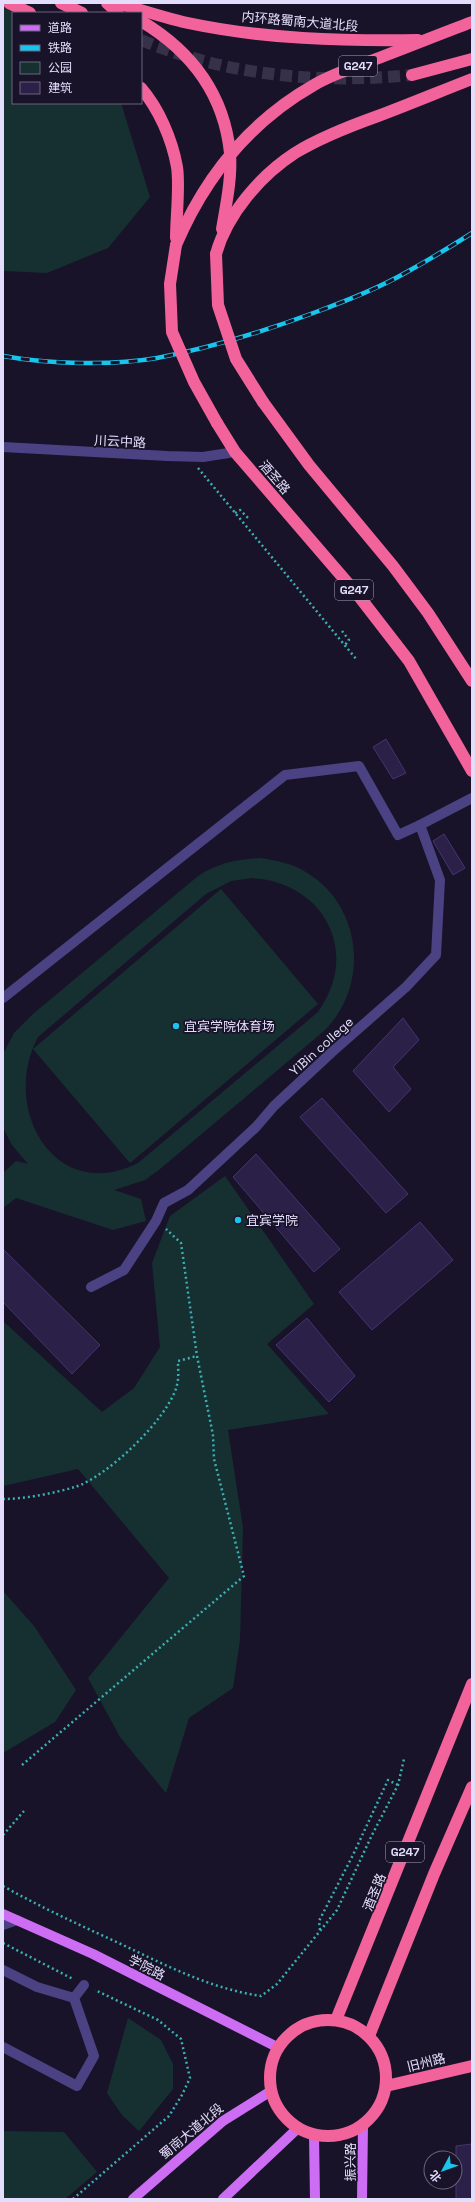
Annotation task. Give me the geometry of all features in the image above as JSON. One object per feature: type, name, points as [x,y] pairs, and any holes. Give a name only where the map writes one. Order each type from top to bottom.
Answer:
[{"type":"highway","points":[[9,3],[28,12]]},
{"type":"highway","points":[[61,3],[80,12]]},
{"type":"highway","points":[[109,3],[117,12]]},
{"type":"highway","points":[[109,3],[125,12]]},
{"type":"highway","name":"内环路蜀南大道北段","points":[[118,3],[174,19],[239,30],[343,40],[425,40]]},
{"type":"highway","points":[[142,22],[177,46],[194,64],[209,86],[222,115],[230,154],[228,193],[221,236],[216,254],[218,305],[236,359],[263,402],[309,465],[393,566],[428,614],[472,681]]},
{"type":"highway","name":"内环路蜀南大道北段","points":[[230,154],[254,128],[288,102],[315,85],[345,71],[472,22]]},
{"type":"highway","points":[[412,75],[472,59]]},
{"type":"highway","points":[[221,236],[230,219],[258,186],[278,166],[296,153],[324,138],[472,79]]},
{"type":"highway","points":[[142,89],[149,97],[166,131],[177,167],[176,245]]},
{"type":"highway","name":"酒圣路","points":[[230,154],[216,171],[188,218],[176,245],[170,284],[172,332],[194,382],[235,452],[358,595],[409,661],[472,771]]},
{"type":"highway","name":"酒圣路","points":[[336,2020],[472,1684]]},
{"type":"highway","name":"G247","points":[[369,2036],[434,1874],[472,1787]]},
{"type":"highway","points":[[319,2020],[336,2020],[354,2025],[369,2036],[380,2050],[386,2068],[386,2086],[382,2101],[374,2114],[363,2125],[348,2133],[331,2137],[314,2135],[298,2128],[286,2118],[276,2106],[271,2091],[269,2076],[271,2061],[277,2048],[288,2034],[302,2024],[319,2020]]},
{"type":"highway","name":"旧州路","points":[[386,2086],[472,2066]]},
{"type":"main road","name":"学院路","points":[[3,1914],[93,1954],[277,2048]]},
{"type":"main road","name":"蜀南大道北段","points":[[133,2199],[223,2121],[271,2091]]},
{"type":"main road","name":"振兴路","points":[[362,2199],[363,2125]]},
{"type":"main road","points":[[223,2199],[298,2128]]},
{"type":"main road","points":[[314,2135],[315,2199]]},
{"type":"street","name":"川云中路","points":[[3,447],[191,456],[235,452]]},
{"type":"street","points":[[3,998],[285,775],[359,766],[398,835],[472,798]]},
{"type":"street","name":"YiBin college","points":[[92,1287],[124,1270],[156,1221],[164,1203],[188,1190],[332,1052],[406,987],[436,955],[440,880],[420,825]]},
{"type":"street","points":[[3,1926],[17,1920]]},
{"type":"street","points":[[3,1970],[37,1987],[74,1998]]},
{"type":"street","points":[[74,1998],[84,1985]]},
{"type":"street","points":[[3,2047],[77,2086],[94,2056],[74,1998]]},
{"type":"path","points":[[191,456],[197,468],[357,660]]},
{"type":"path","points":[[235,513],[240,510],[249,519]]},
{"type":"path","points":[[342,631],[349,640],[345,645]]},
{"type":"path","points":[[22,1765],[244,1576],[214,1460],[213,1435],[197,1356],[180,1242],[156,1221]]},
{"type":"path","points":[[3,1499],[14,1499],[76,1486],[107,1471],[160,1420],[177,1386],[178,1361],[197,1356]]},
{"type":"path","points":[[3,1886],[36,1905],[177,1970],[242,1994],[261,1996],[277,1984],[337,1910],[369,1841],[398,1785],[404,1759]]},
{"type":"path","points":[[320,1931],[319,1921],[354,1856],[388,1780],[398,1785]]},
{"type":"path","points":[[3,1835],[24,1811]]},
{"type":"path","points":[[73,2199],[169,2116],[182,2095],[190,2078],[181,2039],[158,2020]]},
{"type":"green space","points":[[3,3],[26,12],[12,12],[12,104],[121,104],[150,197],[108,248],[47,273],[3,271]]},
{"type":"green space","points":[[261,858],[294,866],[316,879],[334,897],[346,917],[352,940],[354,964],[350,988],[340,1011],[324,1031],[160,1169],[145,1180],[114,1190],[141,1199],[146,1221],[113,1230],[16,1198],[3,1208],[3,1173],[16,1161],[28,1164],[12,1145],[3,1128],[3,1054],[14,1033],[33,1014],[198,876],[221,865]],"holes":[[[252,878],[277,882],[299,892],[316,906],[328,924],[335,944],[336,966],[330,989],[318,1012],[138,1163],[108,1173],[82,1171],[60,1161],[43,1143],[31,1120],[26,1093],[28,1065],[38,1037],[206,894],[231,881]]]},
{"type":"green space","name":"宜宾学院体育场","points":[[221,889],[318,1004],[130,1163],[33,1049]]},
{"type":"green space","points":[[225,1176],[314,1304],[267,1344],[329,1414],[228,1430],[243,1528],[240,1640],[233,1688],[189,1718],[166,1793],[120,1737],[88,1678],[169,1578],[78,1469],[3,1486],[3,1321],[102,1412],[134,1388],[160,1347],[152,1263],[170,1216]]},
{"type":"green space","points":[[3,1591],[34,1626],[76,1690],[55,1722],[3,1753]]},
{"type":"green space","points":[[128,2018],[161,2040],[173,2064],[173,2089],[139,2131],[122,2115],[107,2093]]},
{"type":"green space","points":[[3,2131],[64,2132],[97,2172],[65,2199],[3,2199]]},
{"type":"building","points":[[386,739],[406,773],[393,779],[373,747]]},
{"type":"building","points":[[444,834],[465,868],[453,875],[433,841]]},
{"type":"building","points":[[403,1018],[419,1040],[393,1067],[411,1089],[389,1112],[353,1071]]},
{"type":"building","points":[[322,1098],[408,1194],[386,1213],[300,1117]]},
{"type":"building","points":[[256,1154],[340,1249],[314,1272],[233,1177]]},
{"type":"building","points":[[420,1222],[453,1260],[372,1330],[339,1292]]},
{"type":"building","points":[[3,1249],[100,1345],[72,1374],[3,1302]]},
{"type":"building","points":[[307,1318],[355,1376],[329,1402],[276,1345]]},
{"type":"building","points":[[472,2144],[472,2199],[456,2199],[456,2190],[463,2190],[463,2150],[456,2150],[456,2146]]},
{"type":"tunnel","points":[[142,40],[207,62],[275,74],[343,78],[378,78],[412,75]]},
{"type":"railway","points":[[3,356],[40,361],[80,363],[139,361],[218,344],[277,326],[327,308],[384,284],[472,233]]},
{"type":"place","name":"宜宾学院体育场","points":[[176,1026]]},
{"type":"place","name":"宜宾学院","points":[[238,1220]]}]
